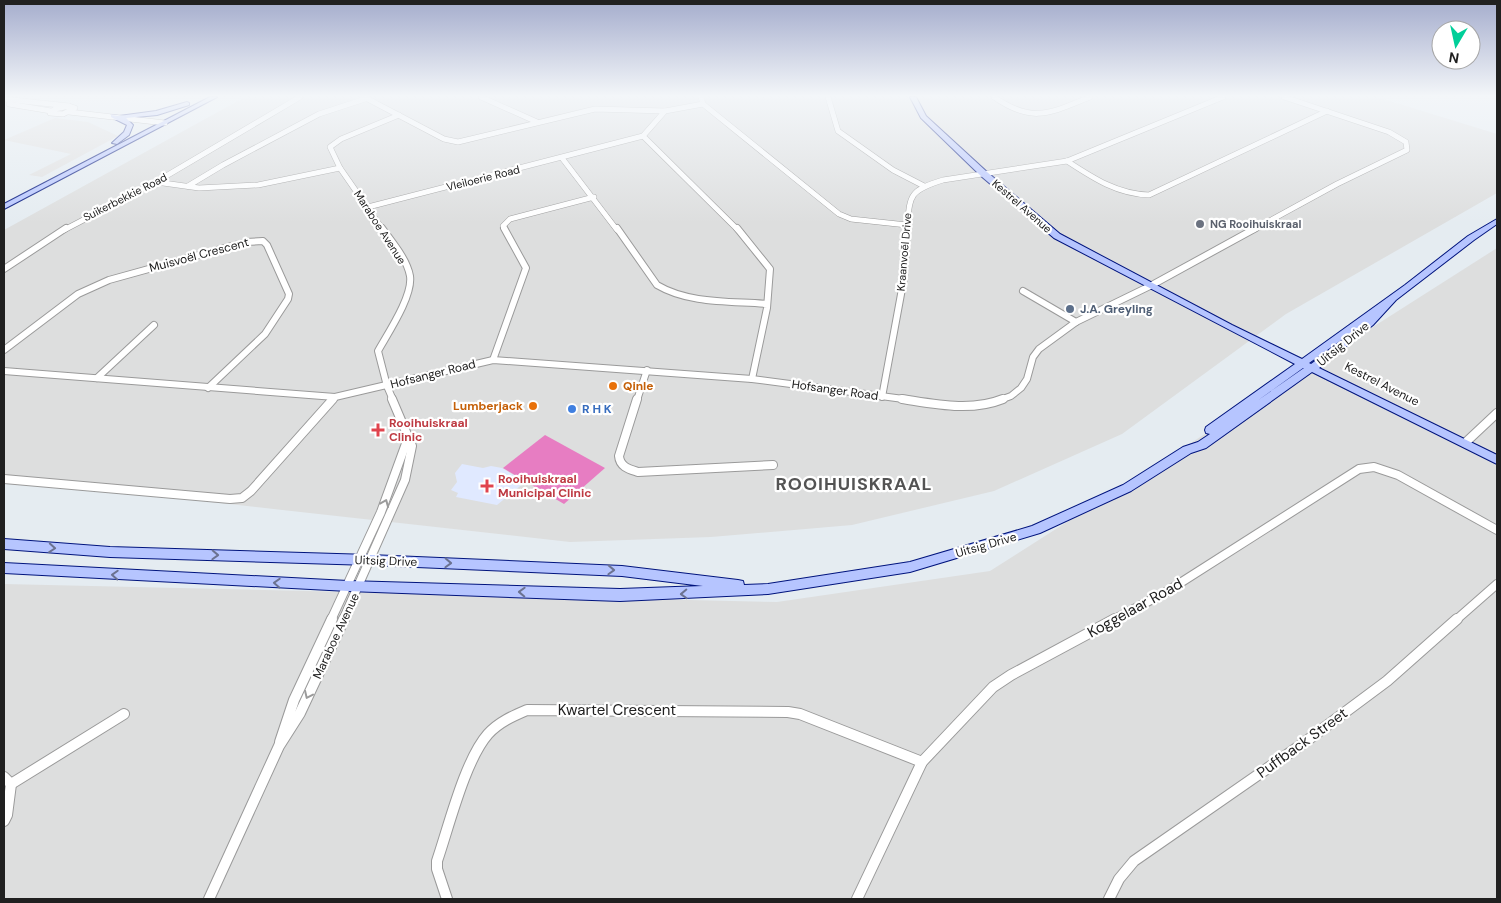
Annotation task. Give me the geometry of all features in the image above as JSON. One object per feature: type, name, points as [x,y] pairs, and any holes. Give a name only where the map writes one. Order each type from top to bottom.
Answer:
[{"type":"main road","points":[[109,147],[119,139]]},
{"type":"main road","points":[[4,203],[125,139]]},
{"type":"main road","points":[[4,207],[129,139]]},
{"type":"main road","name":"Kestrel Avenue","points":[[947,139],[1055,236],[1208,314],[1229,327],[1412,413],[1435,428],[1497,460]]},
{"type":"main road","name":"Uitsig Drive","points":[[4,568],[353,586],[620,595],[768,589],[910,567],[1036,530],[1127,488],[1187,450],[1202,445],[1310,365],[1364,316],[1394,297],[1497,222]]},
{"type":"main road","name":"Uitsig Drive","points":[[4,544],[110,552],[622,571],[768,589]]},
{"type":"street","name":"Suikerbekkie Road","points":[[4,269],[87,215],[156,182],[229,139]]},
{"type":"street","points":[[188,186],[272,139]]},
{"type":"street","name":"Maraboe Avenue","points":[[209,899],[279,746],[300,713],[353,586],[405,480],[412,450],[387,386],[379,348],[410,290],[410,275],[400,254],[340,168],[330,147],[344,139]]},
{"type":"street","points":[[445,139],[458,142],[469,139]]},
{"type":"street","name":"Vleiloerie Road","points":[[368,207],[631,139]]},
{"type":"street","points":[[646,139],[732,223],[768,266],[771,277],[752,379]]},
{"type":"street","points":[[746,139],[839,214],[851,219],[907,225]]},
{"type":"street","points":[[849,139],[893,170],[924,186],[942,180],[1068,161],[1121,139]]},
{"type":"street","points":[[1068,161],[1115,190],[1134,195],[1149,195],[1267,139]]},
{"type":"street","name":"Hofsanger Road","points":[[4,371],[335,397],[493,360],[752,379],[945,405],[972,406],[993,403],[1011,396],[1021,388],[1027,379],[1033,356],[1039,349],[1076,322],[1152,285],[1337,184],[1407,150],[1406,142],[1401,139]]},
{"type":"street","points":[[562,158],[594,197],[657,285],[664,290],[682,296],[767,304]]},
{"type":"street","points":[[156,182],[206,188],[258,185],[340,168]]},
{"type":"street","name":"Kraanvoël Drive","points":[[882,397],[904,278],[909,203],[913,194],[924,186]]},
{"type":"street","points":[[493,360],[526,268],[503,226],[504,223],[510,219],[594,197]]},
{"type":"street","name":"Muisvoël Crescent","points":[[4,350],[78,294],[102,282],[246,242],[263,241],[268,245],[275,261],[289,294],[288,299],[265,334],[208,388]]},
{"type":"street","points":[[1023,291],[1076,322]]},
{"type":"street","points":[[97,378],[154,325]]},
{"type":"street","points":[[647,370],[619,456],[620,462],[625,467],[638,472],[773,465]]},
{"type":"street","points":[[4,479],[230,499],[242,498],[251,491],[335,397]]},
{"type":"street","points":[[1465,443],[1497,413]]},
{"type":"street","name":"Koggelaar Road","points":[[857,899],[922,762],[992,687],[1166,592],[1359,469],[1374,467],[1398,475],[1497,530]]},
{"type":"street","name":"Puffback Street","points":[[1109,899],[1115,884],[1124,870],[1134,861],[1301,745],[1388,681],[1497,584]]},
{"type":"street","name":"Kwartel Crescent","points":[[447,899],[437,868],[437,861],[470,761],[496,725],[527,710],[788,712],[800,714],[922,762]]},
{"type":"street","points":[[4,821],[7,815],[7,781],[124,714]]},
{"type":"shaded area","points":[[112,139],[42,177],[29,175],[71,154],[4,140]]},
{"type":"shaded area","points":[[169,139],[1497,139],[1497,193],[1286,314],[1122,434],[994,491],[852,525],[711,537],[570,542],[4,479],[4,230]]},
{"type":"shaded area","points":[[1497,248],[1497,899],[4,899],[4,584],[777,602],[990,571]]},
{"type":"shaded area","points":[[545,435],[605,468],[564,504],[503,468]]},
{"type":"shaded area","name":"Rooihuiskraal Municipal Clinic","points":[[462,464],[483,468],[491,466],[502,468],[525,482],[497,505],[456,497],[458,493],[451,490],[457,482],[455,473]]},
{"type":"place","name":"NG Rooihuiskraal","points":[[1200,224]]},
{"type":"place","name":"J.A. Greyling","points":[[1070,309]]},
{"type":"place","name":"Qinle","points":[[613,386]]},
{"type":"place","name":"Lumberjack","points":[[533,406]]},
{"type":"place","name":"R H K","points":[[572,409]]},
{"type":"place","name":"Rooihuiskraal Clinic","points":[[378,430]]},
{"type":"place","name":"Rooihuiskraal Municipal Clinic","points":[[487,486]]},
{"type":"district","name":"ROOIHUISKRAAL","points":[[854,484]]}]
